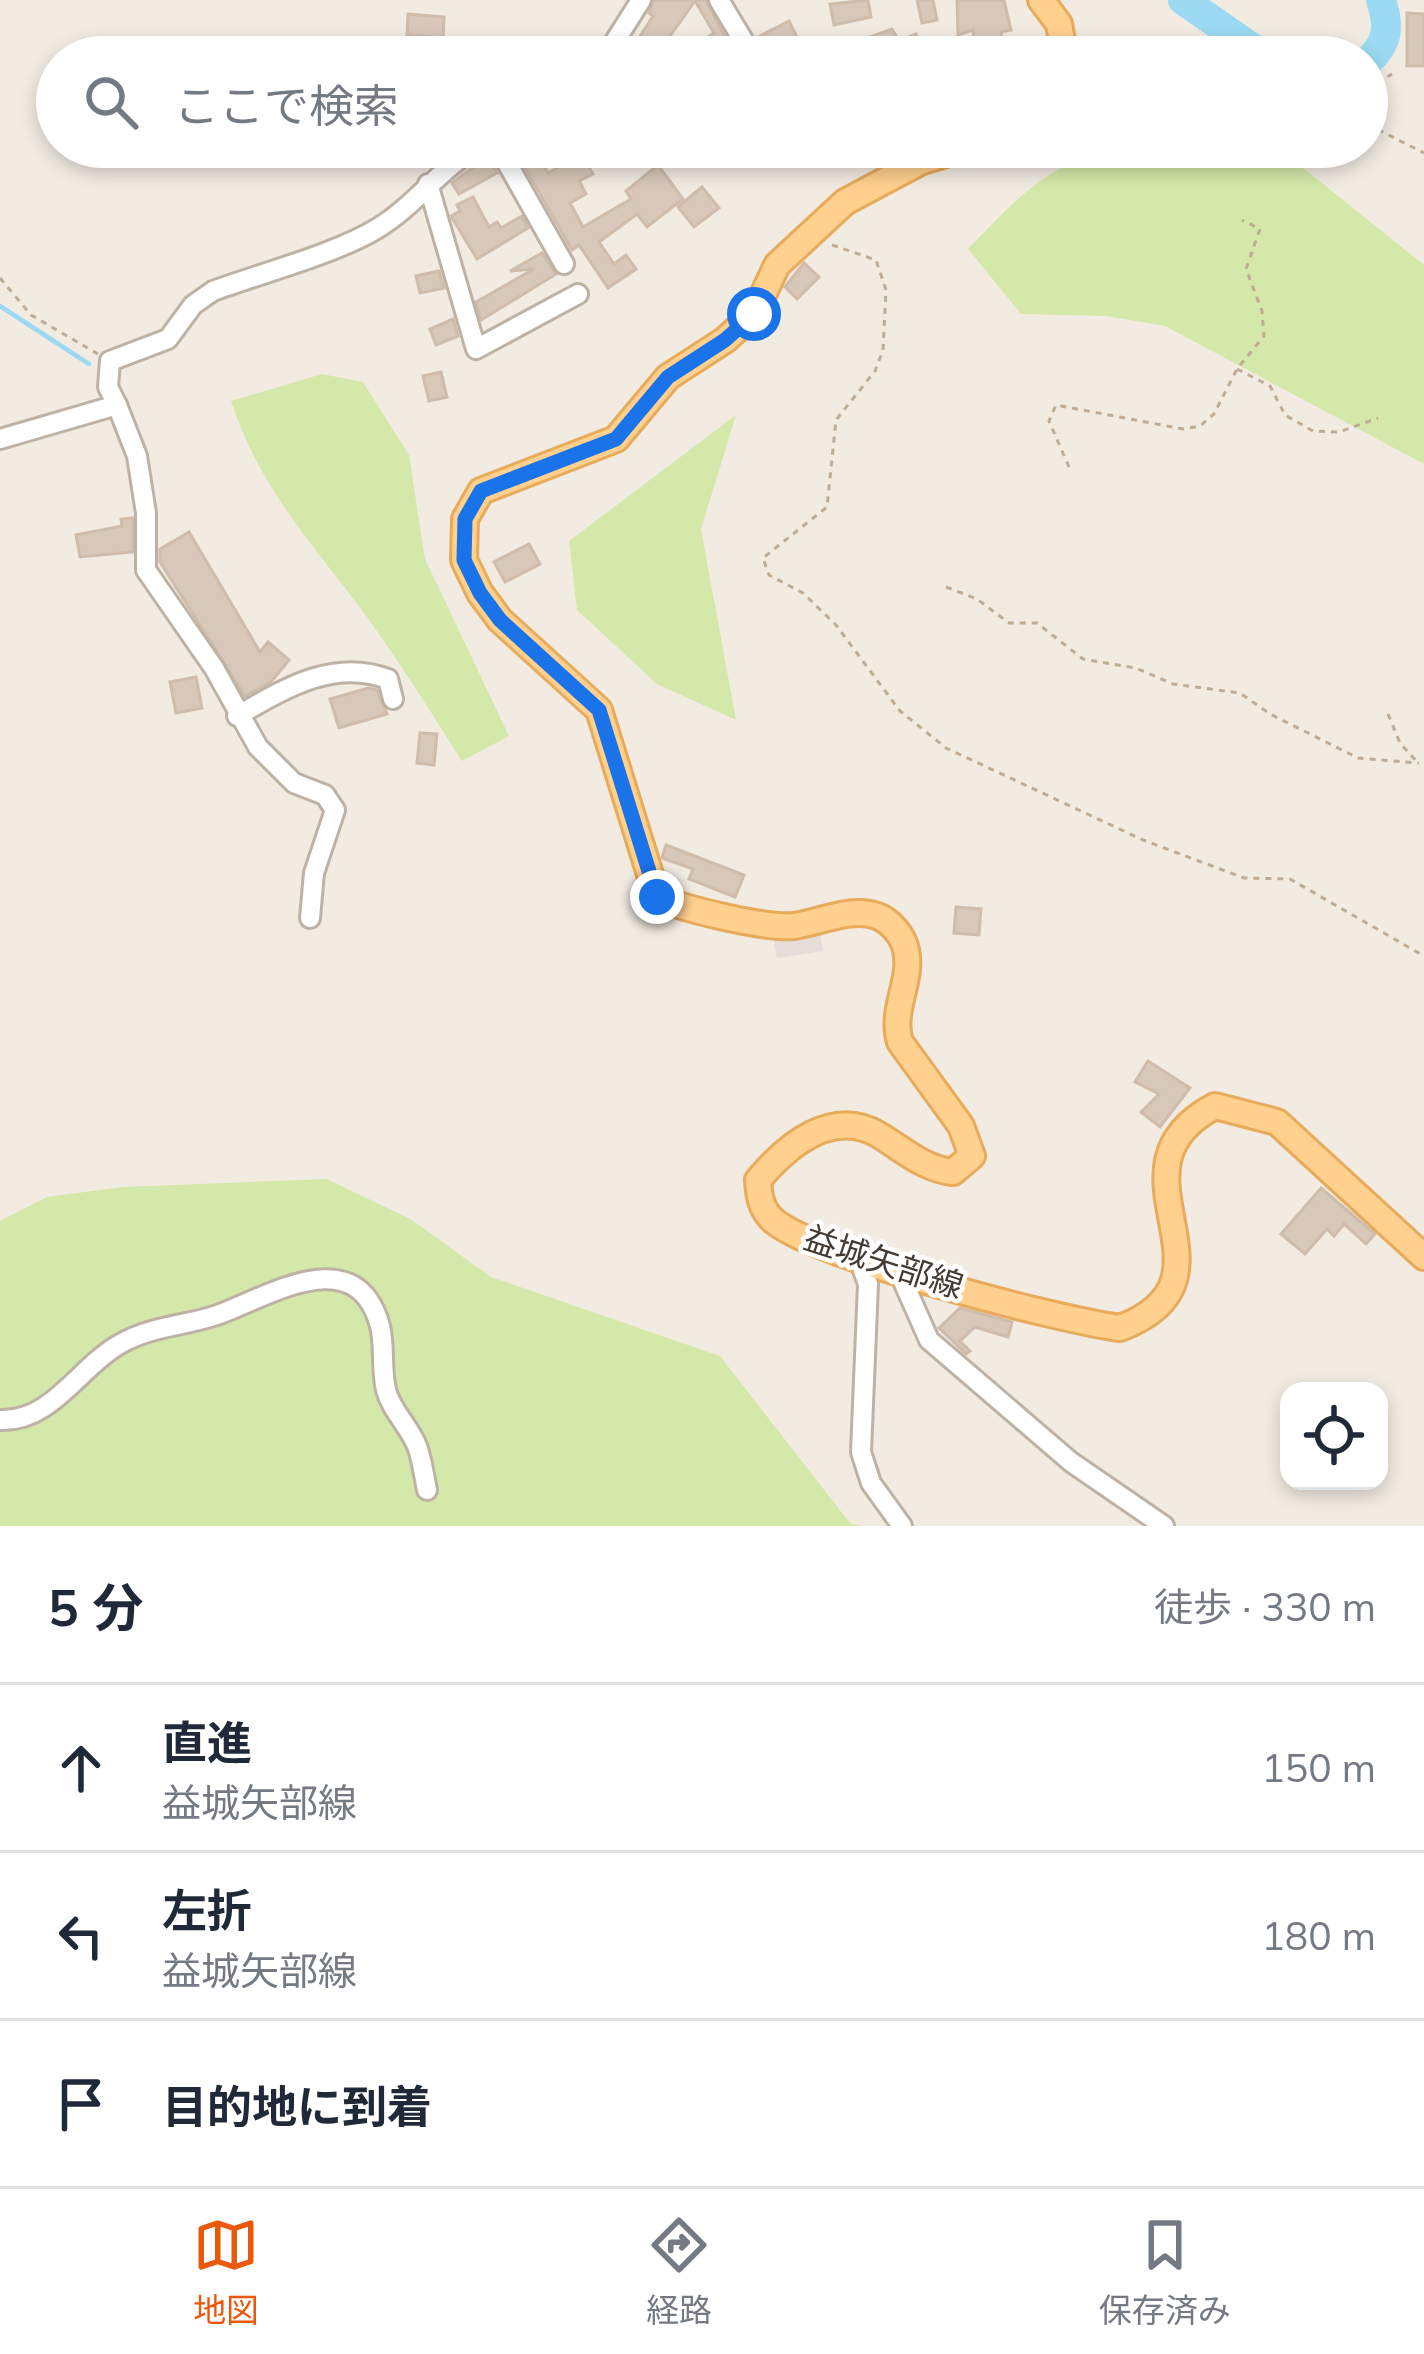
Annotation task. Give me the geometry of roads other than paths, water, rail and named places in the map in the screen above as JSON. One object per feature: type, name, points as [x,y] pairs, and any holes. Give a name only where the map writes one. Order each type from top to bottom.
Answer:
[{"type":"main road","points":[[1041,0],[1059,24],[1061,36]]},
{"type":"main road","name":"益城矢部線","points":[[913,168],[845,202],[777,265],[754,314],[725,340],[668,377],[616,439],[481,491],[465,519],[464,560],[500,620],[599,710],[657,897],[682,908],[790,927],[877,916],[898,932],[907,954],[895,1027],[900,1042],[962,1126],[972,1156],[953,1172],[935,1170],[873,1131],[829,1127],[783,1151],[758,1180],[759,1200],[771,1219],[801,1238],[859,1259],[1120,1328],[1145,1318],[1172,1294],[1178,1273],[1164,1166],[1186,1123],[1215,1106],[1277,1122],[1424,1257]]},
{"type":"street","points":[[618,36],[640,0]]},
{"type":"street","points":[[719,0],[740,36]]},
{"type":"street","points":[[310,918],[314,874],[335,810],[325,795],[294,783],[257,746],[214,668],[146,570],[146,512],[137,455],[108,387],[110,361],[167,338],[194,305],[213,292],[375,231],[442,168]]},
{"type":"street","points":[[510,168],[564,264]]},
{"type":"street","points":[[428,184],[476,349],[578,294]]},
{"type":"street","points":[[0,439],[117,405]]},
{"type":"street","points":[[237,716],[288,687],[332,672],[368,671],[388,679],[393,699]]},
{"type":"street","points":[[859,1259],[868,1284],[861,1452],[871,1483],[902,1526]]},
{"type":"street","points":[[898,1270],[929,1340],[1071,1462],[1164,1526]]},
{"type":"street","points":[[0,1420],[17,1421],[42,1409],[118,1345],[152,1330],[219,1314],[299,1279],[329,1279],[353,1288],[373,1306],[381,1330],[386,1394],[418,1447],[427,1490]]},
{"type":"waterway","points":[[1183,0],[1235,36]]},
{"type":"waterway","points":[[1381,0],[1384,36]]},
{"type":"waterway","points":[[0,306],[89,364]]}]
